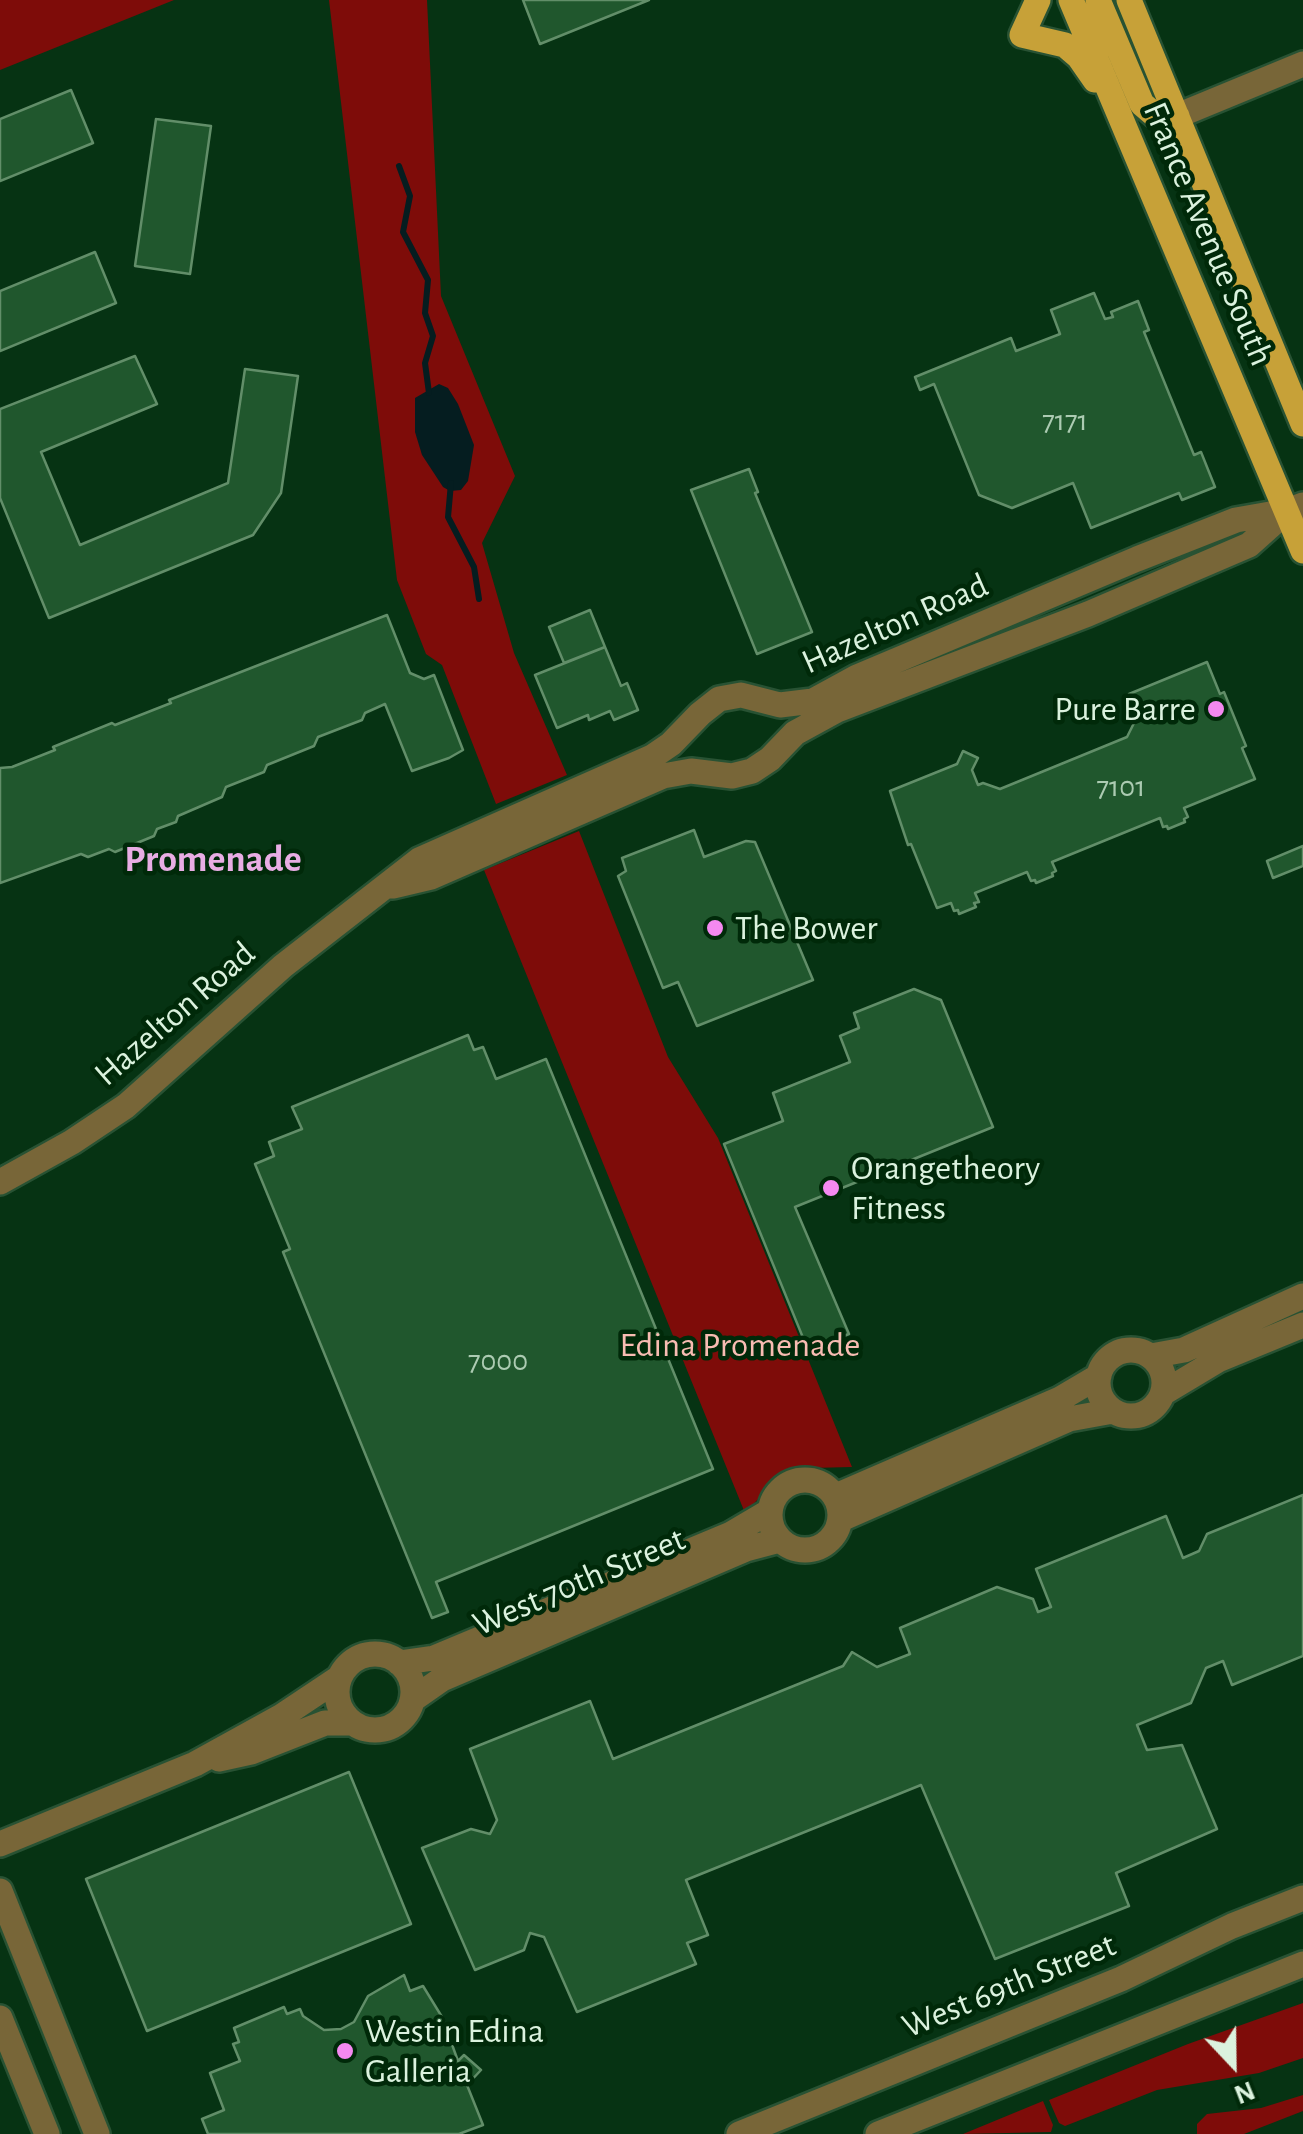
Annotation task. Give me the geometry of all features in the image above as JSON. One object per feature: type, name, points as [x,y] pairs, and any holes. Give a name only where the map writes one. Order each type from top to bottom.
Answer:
[{"type":"main road","points":[[1038,0],[1022,35],[1065,45],[1079,57],[1118,114]]},
{"type":"main road","name":"France Avenue South","points":[[1071,0],[1295,508],[1303,551]]},
{"type":"main road","points":[[1098,0],[1142,104],[1156,116],[1177,116]]},
{"type":"main road","name":"France Avenue South","points":[[1129,0],[1303,424]]},
{"type":"street","points":[[1177,116],[1303,64]]},
{"type":"street","name":"Hazelton Road","points":[[0,1182],[126,1106],[283,966],[419,860],[652,757],[720,699],[741,695],[780,705],[813,701],[856,677],[1137,559],[1236,520],[1295,508]]},
{"type":"street","name":"Hazelton Road","points":[[388,887],[432,877],[663,776],[691,771],[732,776],[752,771],[810,724],[837,710],[1088,614],[1249,545],[1295,508]]},
{"type":"street","points":[[760,700],[776,718],[780,736],[777,749]]},
{"type":"street","points":[[694,721],[694,751],[702,766],[712,773]]},
{"type":"street","points":[[838,1507],[1060,1399],[1099,1376],[1110,1358],[1120,1352],[1132,1350],[1150,1356],[1184,1350],[1303,1296]]},
{"type":"street","points":[[1163,1393],[1218,1360],[1303,1325]]},
{"type":"street","points":[[1099,1376],[1100,1395],[1113,1410],[1122,1415],[1142,1414],[1163,1393],[1163,1372],[1150,1356]]},
{"type":"street","points":[[838,1507],[1069,1419],[1113,1410]]},
{"type":"street","points":[[797,1480],[819,1482],[838,1507],[832,1538],[818,1548],[798,1550],[774,1532],[770,1511],[778,1491],[797,1480]]},
{"type":"street","name":"West 70th Street","points":[[399,1663],[434,1658],[731,1534],[770,1511]]},
{"type":"street","name":"West 70th Street","points":[[412,1700],[442,1679],[746,1549],[780,1540]]},
{"type":"street","points":[[0,1844],[195,1764],[282,1716],[340,1678],[351,1662],[368,1655],[386,1656],[399,1663],[409,1676],[412,1700],[408,1711],[392,1726],[372,1730],[352,1723],[325,1724],[250,1752],[195,1764]]},
{"type":"street","points":[[340,1678],[338,1703],[352,1723]]},
{"type":"street","points":[[0,1891],[97,2134]]},
{"type":"street","name":"West 69th Street","points":[[738,2134],[1104,1986],[1232,1926],[1303,1898]]},
{"type":"street","points":[[878,2134],[1303,1964]]},
{"type":"street","points":[[0,2018],[47,2134]]},
{"type":"green space","points":[[0,0],[174,0],[0,70]]},
{"type":"green space","points":[[329,0],[427,0],[441,296],[515,476],[482,543],[514,653],[567,775],[496,804],[442,665],[426,654],[397,580]]},
{"type":"green space","name":"Edina Promenade","points":[[579,831],[668,1057],[718,1138],[852,1467],[811,1468],[774,1482],[745,1513],[484,870]]},
{"type":"green space","points":[[1303,2003],[1303,2058],[1259,2073],[1157,2090],[1065,2126],[1059,2123],[1049,2100]]},
{"type":"green space","points":[[1303,2095],[1303,2111],[1244,2134],[1197,2134],[1197,2124],[1207,2114],[1261,2108]]},
{"type":"green space","points":[[1043,2101],[1053,2125],[1051,2132],[963,2134]]},
{"type":"water","points":[[439,384],[448,388],[458,404],[474,445],[468,481],[461,490],[443,487],[422,455],[415,432],[415,398]]},
{"type":"building","points":[[523,0],[649,0],[540,44]]},
{"type":"building","points":[[71,90],[93,143],[0,181],[0,119]]},
{"type":"building","points":[[156,119],[211,126],[190,274],[135,266]]},
{"type":"building","points":[[95,252],[116,303],[0,351],[0,291]]},
{"type":"building","points":[[1094,293],[1105,319],[1113,317],[1111,312],[1138,301],[1149,330],[1144,332],[1194,455],[1201,452],[1215,487],[1182,500],[1179,493],[1091,528],[1073,483],[1012,508],[979,495],[934,384],[920,390],[915,377],[1011,338],[1016,351],[1060,334],[1051,310]]},
{"type":"building","points":[[135,356],[157,404],[41,452],[80,545],[228,483],[245,369],[298,376],[281,493],[253,535],[49,618],[0,498],[0,409]]},
{"type":"building","points":[[749,469],[758,492],[755,493],[812,632],[757,654],[691,490]]},
{"type":"building","points":[[590,610],[605,647],[564,663],[549,627]]},
{"type":"building","points":[[387,615],[410,673],[424,679],[434,675],[463,750],[412,771],[385,704],[365,713],[362,720],[318,737],[314,746],[226,787],[222,797],[178,816],[176,822],[157,829],[154,836],[115,852],[109,849],[88,857],[81,854],[0,883],[0,768],[55,750],[53,747]]},
{"type":"building","points":[[605,647],[621,686],[627,683],[638,710],[614,720],[610,711],[589,720],[588,715],[557,728],[535,675]]},
{"type":"building","points":[[1207,662],[1220,694],[1224,692],[1255,779],[1184,808],[1188,817],[1185,822],[1168,829],[1160,818],[1052,862],[1056,871],[1053,876],[1036,883],[1027,872],[975,893],[979,902],[974,903],[976,907],[959,914],[951,903],[937,908],[911,844],[908,845],[890,791],[957,764],[963,751],[978,758],[972,770],[978,785],[1000,789],[1127,737],[1138,715],[1129,694]]},
{"type":"building","name":"The Bower","points":[[694,830],[704,857],[746,841],[755,842],[813,980],[697,1026],[678,982],[663,988],[618,876],[626,871],[622,858]]},
{"type":"building","points":[[1303,846],[1303,866],[1273,878],[1267,861]]},
{"type":"building","points":[[914,989],[941,1000],[993,1127],[795,1207],[849,1334],[808,1350],[724,1144],[783,1121],[773,1093],[850,1062],[840,1036],[859,1028],[854,1013]]},
{"type":"building","points":[[468,1035],[474,1050],[483,1047],[496,1079],[546,1059],[713,1469],[436,1582],[448,1612],[432,1618],[283,1252],[290,1249],[255,1164],[274,1156],[269,1142],[302,1129],[292,1107]]},
{"type":"building","points":[[1303,1495],[1303,1656],[1232,1685],[1223,1661],[1206,1668],[1191,1703],[1137,1725],[1147,1750],[1182,1745],[1217,1829],[1116,1873],[1129,1906],[995,1959],[921,1785],[686,1880],[708,1935],[687,1943],[696,1964],[577,2012],[544,1937],[530,1933],[524,1950],[475,1970],[422,1848],[471,1829],[490,1834],[497,1820],[470,1749],[590,1701],[613,1759],[843,1666],[852,1652],[877,1667],[910,1654],[900,1628],[997,1587],[1033,1599],[1038,1612],[1051,1607],[1036,1569],[1166,1516],[1183,1558],[1199,1551],[1207,1534]]},
{"type":"building","points":[[349,1772],[411,1924],[147,2031],[86,1879]]},
{"type":"building","name":"Westin Edina Galleria","points":[[404,1975],[410,1991],[423,1986],[442,2017],[458,2061],[464,2055],[481,2070],[467,2085],[483,2125],[459,2134],[208,2134],[202,2119],[224,2110],[210,2073],[240,2061],[233,2044],[239,2042],[234,2028],[284,2007],[287,2014],[300,2009],[303,2016],[324,2030],[341,2029],[354,2022],[368,1996]]},
{"type":"waterway","points":[[399,166],[410,196],[403,232],[428,280],[425,313],[433,336],[425,363],[429,393]]},
{"type":"waterway","points":[[451,483],[448,517],[474,567],[479,599]]},
{"type":"place","name":"Pure Barre","points":[[1216,709]]},
{"type":"place","name":"The Bower","points":[[715,928]]},
{"type":"place","name":"Orangetheory Fitness","points":[[831,1188]]},
{"type":"place","name":"Westin Edina Galleria","points":[[345,2051]]},
{"type":"district","name":"Promenade","points":[[213,860]]}]
